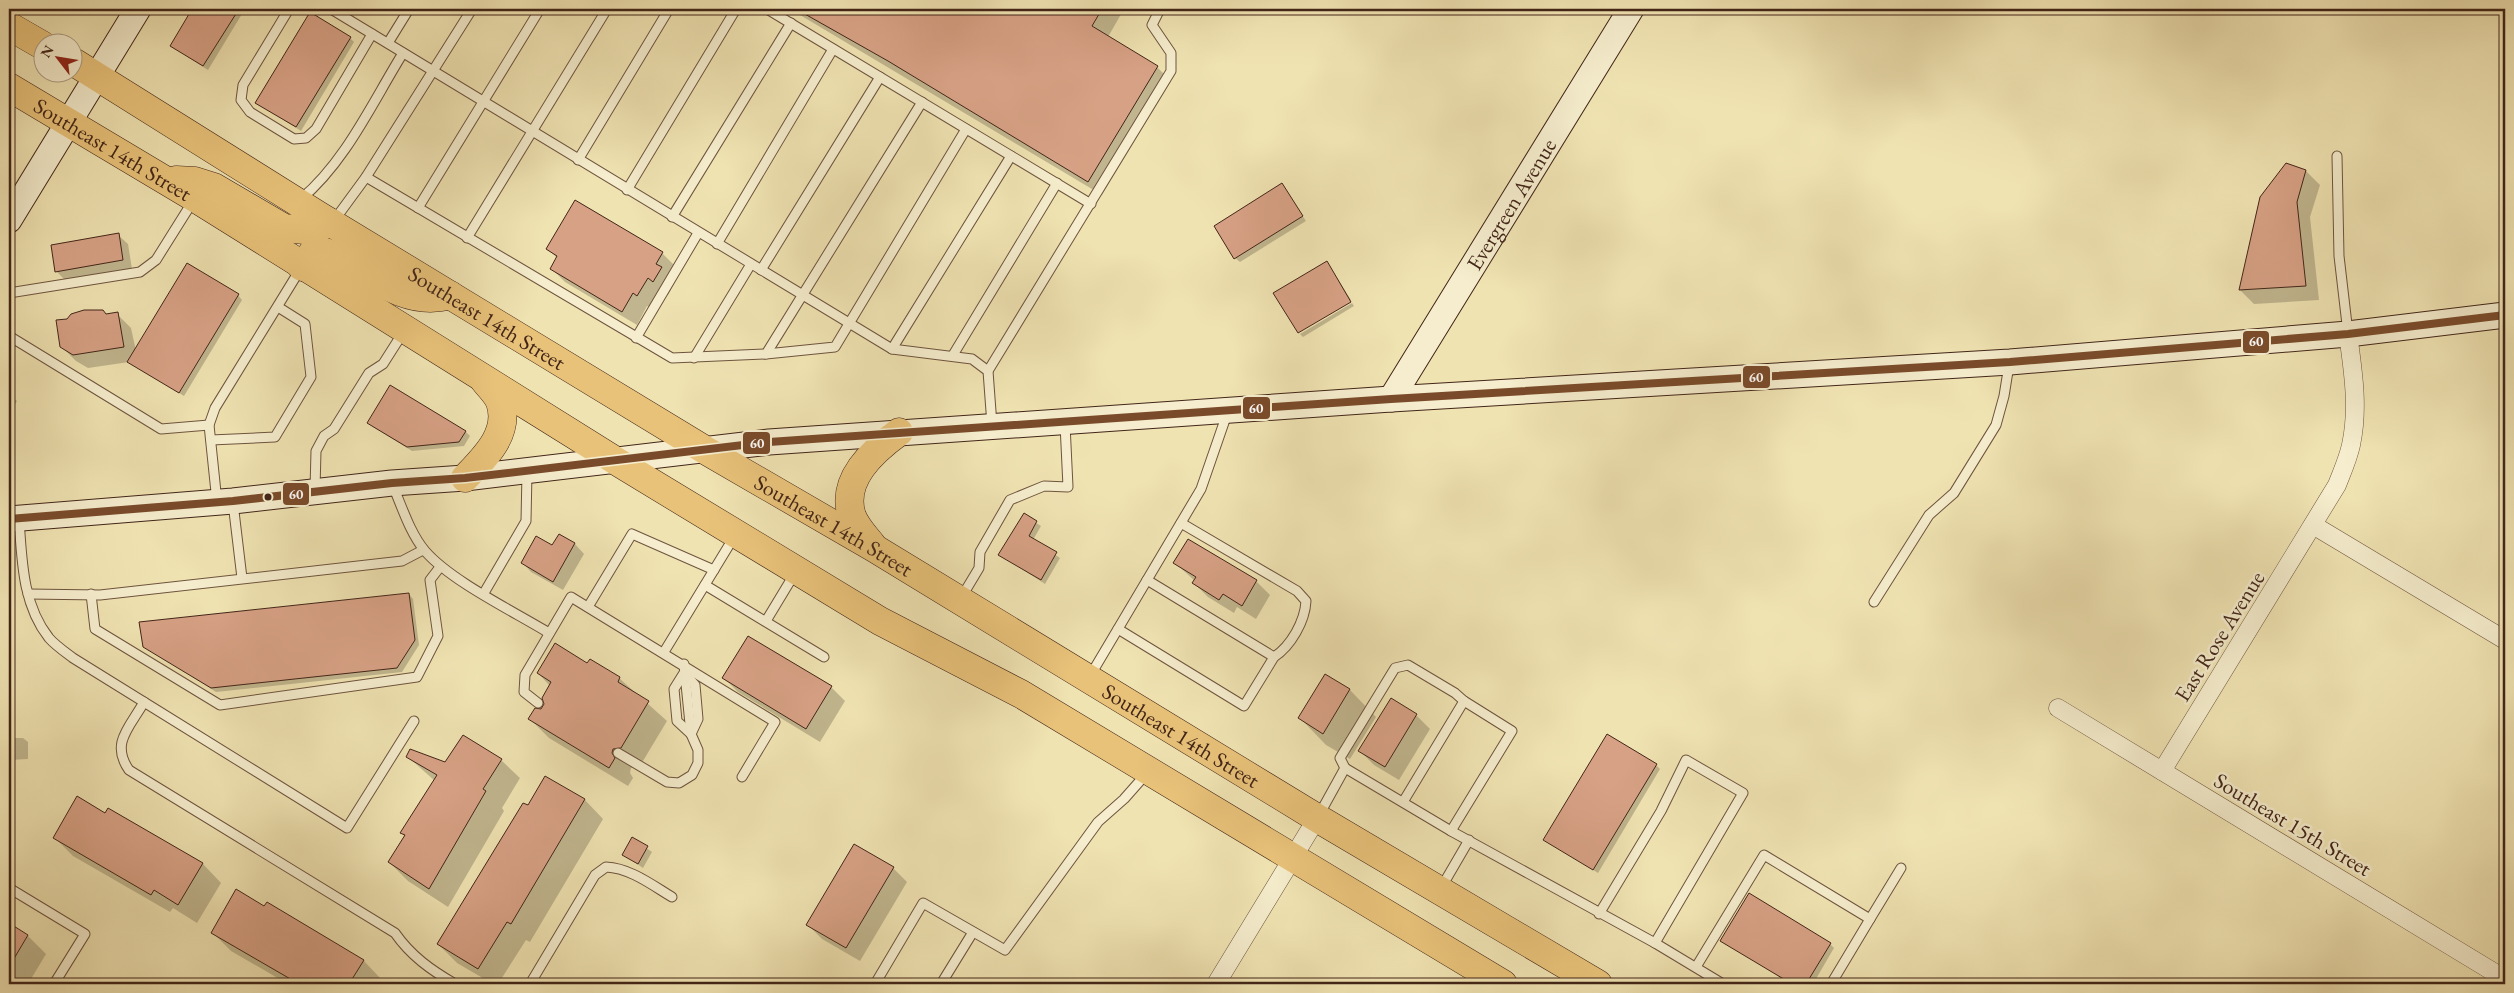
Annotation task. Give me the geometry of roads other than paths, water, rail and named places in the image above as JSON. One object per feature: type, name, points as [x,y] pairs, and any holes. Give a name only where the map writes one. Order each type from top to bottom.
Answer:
[{"type":"main road","points":[[9,220],[138,9]]},
{"type":"main road","name":"Evergreen Avenue","points":[[1391,399],[1631,9]]},
{"type":"main road","points":[[9,26],[32,39]]},
{"type":"main road","name":"Southeast 14th Street","points":[[82,67],[297,202],[705,450],[874,548],[1317,818],[1598,984]]},
{"type":"main road","name":"Southeast 14th Street","points":[[9,87],[195,198],[302,266],[480,374],[616,461],[880,621],[1021,694],[1503,984]]},
{"type":"main road","points":[[162,178],[195,181],[214,187],[284,228],[305,230],[332,223]]},
{"type":"main road","points":[[302,266],[313,252],[322,251],[334,255],[401,294],[422,299],[450,295]]},
{"type":"main road","points":[[14,519],[225,502],[392,483],[465,478],[616,461],[749,443],[1391,399],[2010,362],[2348,334],[2505,315]]},
{"type":"main road","points":[[465,478],[487,456],[501,429],[502,414],[500,401],[480,374]]},
{"type":"main road","points":[[874,548],[852,516],[850,501],[852,486],[858,472],[868,459],[898,432]]},
{"type":"street","name":"East Rose Avenue","points":[[2162,771],[2337,485],[2350,448],[2354,428],[2355,388],[2348,334]]},
{"type":"street","points":[[2314,525],[2505,640]]},
{"type":"street","name":"Southeast 15th Street","points":[[2058,708],[2505,979]]},
{"type":"street","points":[[1216,984],[1317,818]]},
{"type":"lane","points":[[289,9],[244,85],[241,100],[250,112],[294,139],[306,138],[316,129],[372,34]]},
{"type":"lane","points":[[388,44],[409,9]]},
{"type":"lane","points":[[332,223],[366,177],[472,9]]},
{"type":"lane","points":[[418,208],[540,9]]},
{"type":"lane","points":[[467,238],[606,9]]},
{"type":"lane","points":[[578,160],[669,9]]},
{"type":"lane","points":[[627,190],[736,9]]},
{"type":"lane","points":[[767,9],[1091,204]]},
{"type":"lane","points":[[992,426],[988,371],[1171,71],[1171,53],[1152,25],[1160,9]]},
{"type":"lane","points":[[336,10],[388,44],[627,190],[892,349],[953,355],[972,359],[988,371]]},
{"type":"lane","points":[[672,217],[791,23]]},
{"type":"lane","points":[[717,244],[833,49]]},
{"type":"lane","points":[[297,202],[317,185],[335,164],[403,52]]},
{"type":"lane","points":[[761,270],[880,77]]},
{"type":"lane","points":[[766,354],[922,102]]},
{"type":"lane","points":[[366,177],[672,358],[766,354],[835,347],[966,129]]},
{"type":"lane","points":[[892,349],[1011,156]]},
{"type":"lane","points":[[2337,156],[2339,256],[2348,334]]},
{"type":"lane","points":[[953,355],[1057,183]]},
{"type":"lane","points":[[9,293],[140,272],[156,260],[195,198]]},
{"type":"lane","points":[[636,338],[698,233]]},
{"type":"lane","points":[[694,358],[751,264]]},
{"type":"lane","points":[[242,578],[210,440],[209,425],[215,408],[302,266]]},
{"type":"lane","points":[[210,440],[275,437],[312,377],[305,324],[278,307]]},
{"type":"lane","points":[[314,492],[316,451],[320,443],[324,436],[334,429],[369,373],[383,364],[405,329]]},
{"type":"lane","points":[[9,336],[161,429],[209,425]]},
{"type":"lane","points":[[1874,602],[1929,515],[1954,493],[1996,425],[2004,396],[2010,362]]},
{"type":"lane","points":[[1089,678],[1201,489],[1228,411]]},
{"type":"lane","points":[[960,600],[979,568],[980,552],[1010,500],[1044,486],[1068,487],[1065,421]]},
{"type":"lane","points":[[484,593],[526,521],[527,471]]},
{"type":"lane","points":[[392,483],[412,530],[424,550],[440,567],[549,633]]},
{"type":"lane","points":[[14,519],[24,581],[34,611],[49,638],[73,658],[347,828],[414,721]]},
{"type":"lane","points":[[1118,629],[1244,706],[1274,656],[1283,651],[1305,615],[1306,601],[1297,591],[1181,523]]},
{"type":"lane","points":[[588,607],[632,534],[714,570]]},
{"type":"lane","points":[[664,652],[736,534]]},
{"type":"lane","points":[[28,594],[92,594],[402,561],[424,550]]},
{"type":"lane","points":[[92,594],[95,628],[220,705],[417,677],[438,636],[430,580],[440,567]]},
{"type":"lane","points":[[766,622],[797,570]]},
{"type":"lane","points":[[1147,580],[1274,656]]},
{"type":"lane","points":[[705,585],[824,657]]},
{"type":"lane","points":[[538,703],[524,692],[525,675],[571,597],[664,652],[684,668],[775,722],[742,776]]},
{"type":"lane","points":[[1451,832],[1512,731],[1464,701],[1456,693],[1408,665],[1395,668],[1340,758],[1345,768],[1451,832],[1470,840],[1599,914],[1655,943],[1723,984]]},
{"type":"lane","points":[[618,753],[667,782],[679,783],[692,775],[698,763],[698,750],[691,734],[684,668]]},
{"type":"lane","points":[[1403,802],[1464,701]]},
{"type":"lane","points":[[144,702],[120,745],[121,758],[129,770],[395,933],[407,950],[426,966],[455,984]]},
{"type":"lane","points":[[1599,914],[1660,811],[1686,760],[1743,793],[1655,943]]},
{"type":"lane","points":[[1317,818],[1345,768]]},
{"type":"lane","points":[[875,984],[923,902],[1005,950],[1098,822],[1124,799],[1149,771]]},
{"type":"lane","points":[[1440,891],[1470,840]]},
{"type":"lane","points":[[1696,967],[1764,855],[1870,919]]},
{"type":"lane","points":[[530,984],[595,875],[606,867],[618,867],[672,897]]},
{"type":"lane","points":[[1831,984],[1901,868]]},
{"type":"lane","points":[[9,888],[85,934],[54,984]]},
{"type":"lane","points":[[941,984],[973,932]]}]
